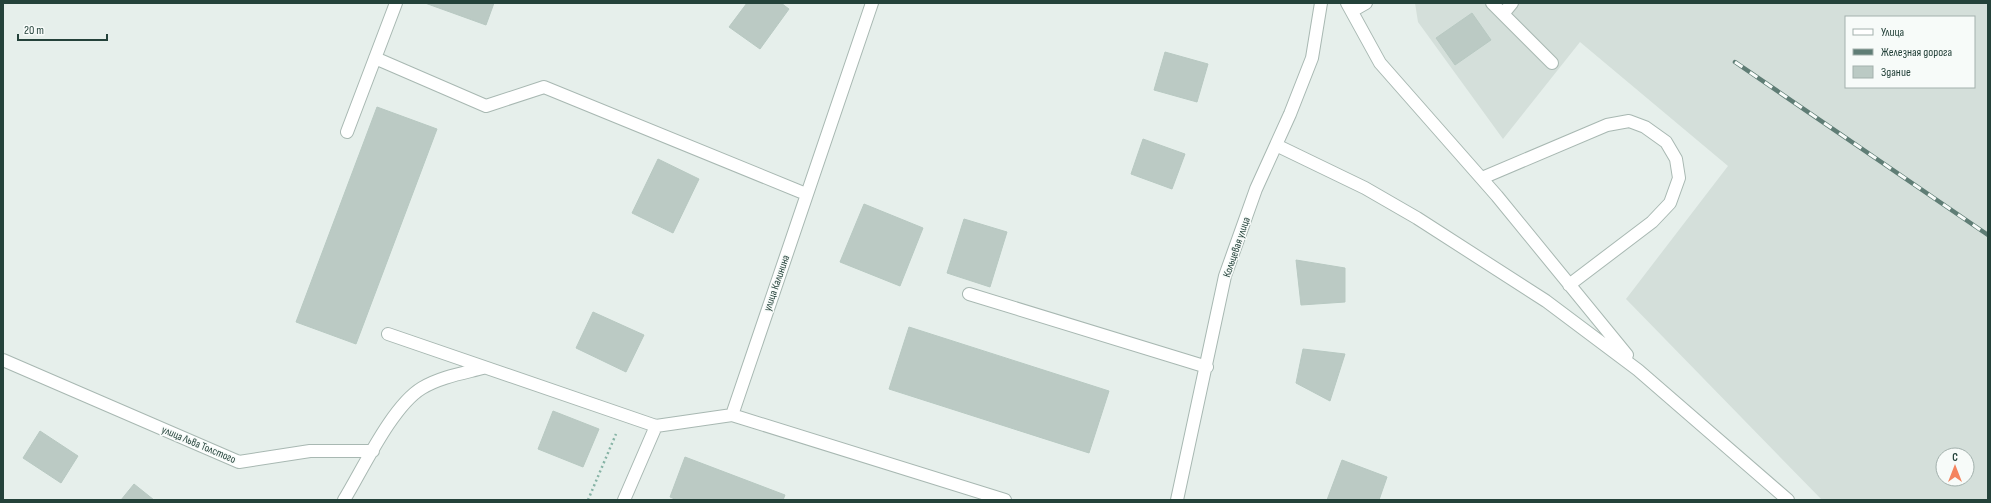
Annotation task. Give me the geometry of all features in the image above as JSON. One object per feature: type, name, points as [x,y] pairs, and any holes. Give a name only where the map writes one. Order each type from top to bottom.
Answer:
[{"type":"street","points":[[347,132],[396,3]]},
{"type":"street","name":"улица Калинина","points":[[732,414],[872,3]]},
{"type":"street","name":"Кольцевая улица","points":[[1177,500],[1225,276],[1256,189],[1312,58],[1321,3]]},
{"type":"street","points":[[1366,3],[1349,7],[1380,63],[1482,178],[1638,370]]},
{"type":"street","points":[[1492,3],[1552,63]]},
{"type":"street","points":[[1503,14],[1512,3]]},
{"type":"street","points":[[375,58],[486,106],[544,88],[806,194]]},
{"type":"street","points":[[1482,178],[1607,125],[1629,121],[1645,127],[1666,142],[1676,160],[1679,178],[1670,203],[1652,222],[1569,285]]},
{"type":"street","points":[[1276,145],[1365,188],[1417,218],[1546,301],[1638,370],[1788,500]]},
{"type":"street","points":[[969,294],[1206,367]]},
{"type":"street","points":[[388,334],[483,368],[656,426],[732,414],[1005,500]]},
{"type":"street","name":"улица Льва Толстого","points":[[3,360],[239,462],[310,451],[373,451]]},
{"type":"street","points":[[344,500],[400,407],[422,387],[454,375],[483,368]]},
{"type":"street","points":[[624,500],[656,426]]},
{"type":"path","points":[[588,500],[624,416]]},
{"type":"shaded area","points":[[1415,3],[1988,3],[1988,500],[1822,500],[1626,299],[1728,166],[1580,42],[1503,139],[1418,22]]},
{"type":"building","points":[[425,3],[494,3],[486,25]]},
{"type":"building","points":[[747,3],[781,3],[789,9],[760,49],[729,27]]},
{"type":"building","points":[[1472,13],[1491,40],[1455,65],[1436,38]]},
{"type":"building","points":[[1165,52],[1208,64],[1197,102],[1154,90]]},
{"type":"building","points":[[377,107],[437,129],[356,344],[296,322]]},
{"type":"building","points":[[1143,139],[1185,154],[1172,189],[1131,174]]},
{"type":"building","points":[[658,159],[699,179],[673,233],[632,213]]},
{"type":"building","points":[[864,204],[923,228],[900,286],[840,262]]},
{"type":"building","points":[[964,219],[1007,232],[990,287],[947,273]]},
{"type":"building","points":[[1296,260],[1345,268],[1345,302],[1301,305]]},
{"type":"building","points":[[593,312],[644,335],[626,372],[576,348]]},
{"type":"building","points":[[909,327],[1109,391],[1089,453],[889,389]]},
{"type":"building","points":[[1303,349],[1345,354],[1330,401],[1296,383]]},
{"type":"building","points":[[553,411],[599,429],[583,467],[538,449]]},
{"type":"building","points":[[40,431],[78,456],[61,483],[23,458]]},
{"type":"building","points":[[685,457],[785,495],[783,500],[677,500],[670,497]]},
{"type":"building","points":[[1342,460],[1387,477],[1379,500],[1327,500]]},
{"type":"building","points":[[134,484],[154,500],[121,500]]},
{"type":"railway","points":[[1735,62],[1988,235]]}]
